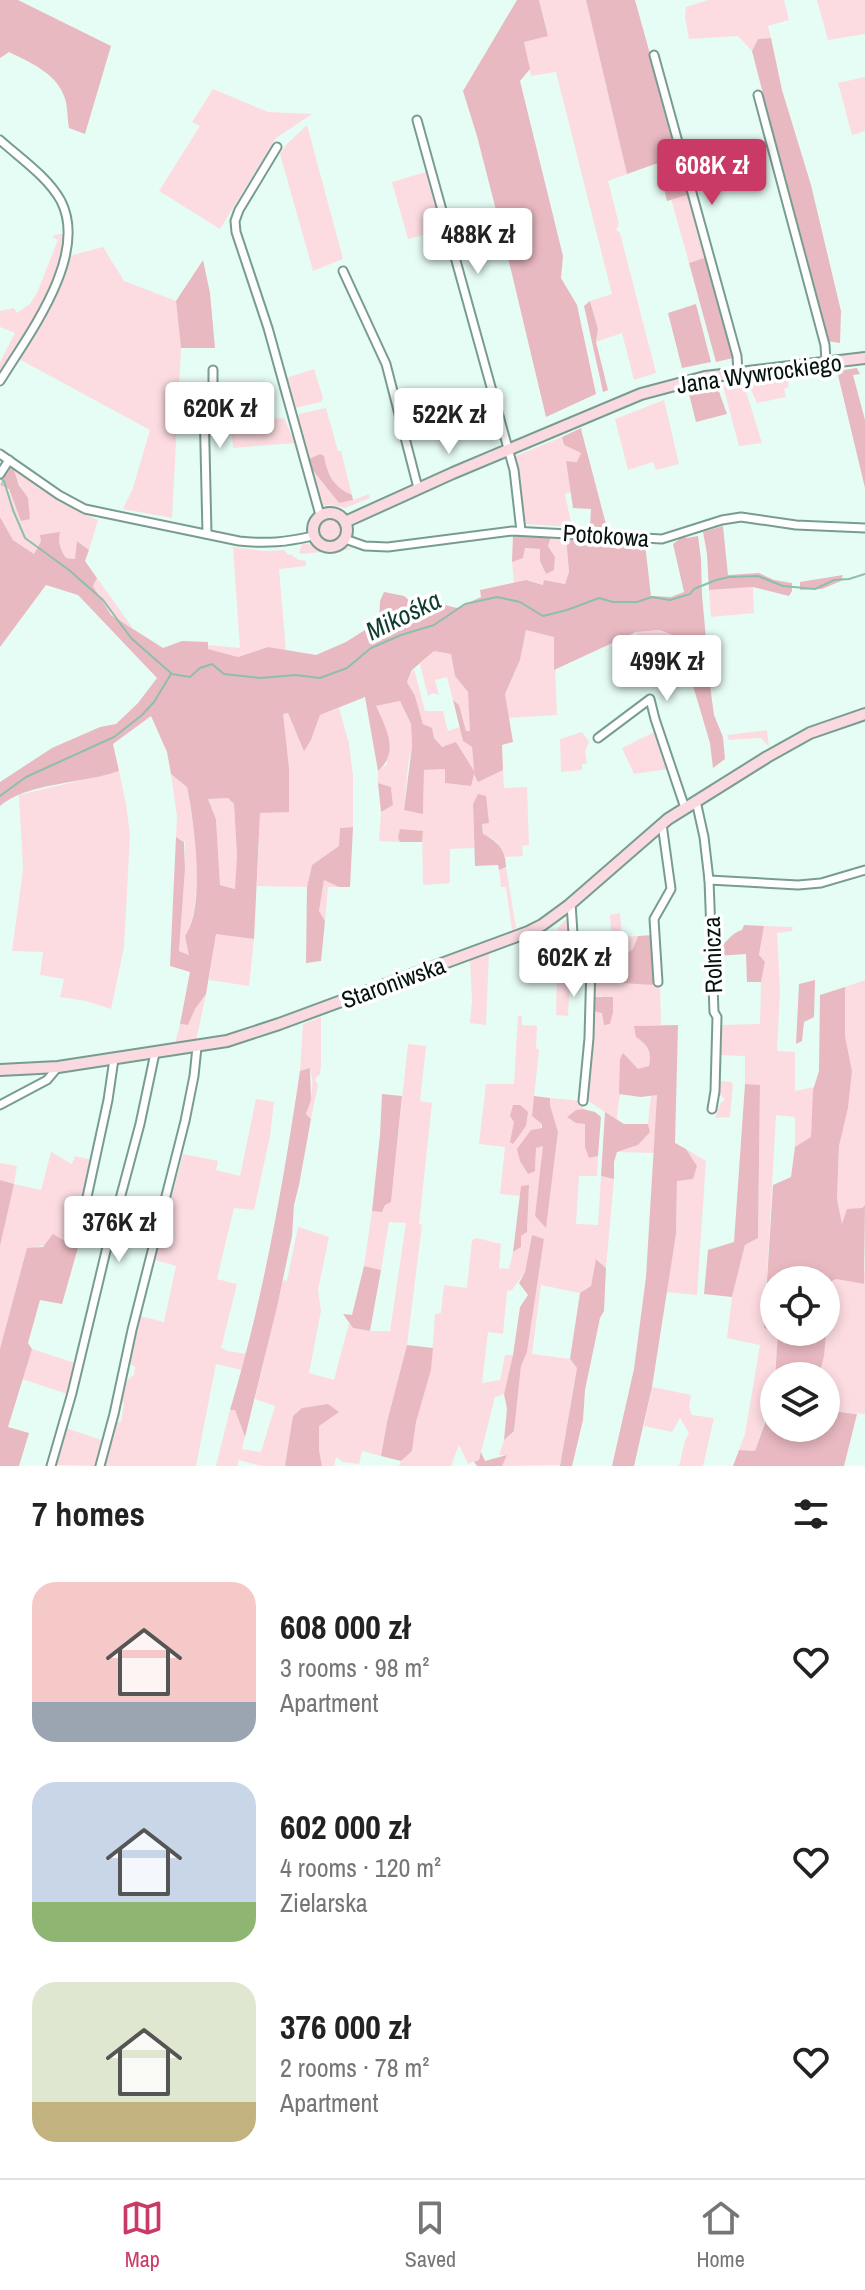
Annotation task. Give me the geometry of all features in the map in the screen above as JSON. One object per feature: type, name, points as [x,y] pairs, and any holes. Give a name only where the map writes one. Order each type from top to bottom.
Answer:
[{"type":"street","points":[[654,55],[737,356],[738,373]]},
{"type":"street","points":[[758,95],[825,345],[826,362]]},
{"type":"street","points":[[417,120],[514,470],[521,531]]},
{"type":"street","points":[[0,140],[54,190],[67,217],[68,238],[58,281],[0,381]]},
{"type":"street","points":[[277,147],[239,210],[235,221],[236,232],[268,328],[320,515]]},
{"type":"street","points":[[343,271],[386,364],[418,488]]},
{"type":"street","name":"Jana Wywrockiego","points":[[345,522],[641,394],[694,380],[865,358]]},
{"type":"street","points":[[207,534],[204,403],[213,389],[213,370]]},
{"type":"street","points":[[0,454],[85,509],[239,541],[273,543],[313,536]]},
{"type":"street","points":[[0,474],[9,460]]},
{"type":"street","points":[[337,514],[345,522],[348,530],[345,539],[335,547],[318,543],[313,536],[313,524],[320,515],[337,514]]},
{"type":"street","name":"Potokowa","points":[[345,539],[365,546],[388,547],[490,532],[521,531],[662,539],[741,517],[806,526],[865,528]]},
{"type":"street","points":[[598,738],[650,699],[685,808]]},
{"type":"street","name":"Staroniwska","points":[[0,1070],[58,1067],[227,1041],[528,932],[571,903],[662,824],[685,808],[810,733],[865,714]]},
{"type":"street","name":"Rolnicza","points":[[696,801],[709,880],[714,1012],[717,1017],[712,1109]]},
{"type":"street","points":[[658,982],[654,919],[671,889],[662,824]]},
{"type":"street","points":[[709,880],[798,885],[821,883],[865,870]]},
{"type":"street","points":[[571,903],[574,949],[591,963],[583,1101]]},
{"type":"street","points":[[100,1466],[185,1121],[197,1047]]},
{"type":"street","points":[[51,1466],[140,1124],[155,1053]]},
{"type":"street","points":[[87,1197],[114,1059]]},
{"type":"street","points":[[0,1105],[47,1080],[58,1067]]},
{"type":"street","points":[[29,1070],[30,1089]]},
{"type":"shaded area","points":[[0,0],[18,0],[111,46],[85,134],[69,128],[64,96],[55,81],[33,64],[9,52],[0,58]]},
{"type":"shaded area","points":[[517,0],[539,0],[548,36],[524,42],[530,69],[520,81],[563,256],[561,278],[577,305],[596,394],[546,417],[505,245],[463,91]]},
{"type":"shaded area","points":[[539,0],[586,0],[627,174],[608,181],[619,224],[616,230],[620,233],[656,373],[634,380],[622,333],[596,342],[598,329],[590,301],[612,294],[556,72],[531,76],[524,42],[548,35]]},
{"type":"shaded area","points":[[586,0],[635,0],[689,194],[667,201],[658,163],[627,174]]},
{"type":"shaded area","points":[[708,0],[784,0],[789,20],[768,26],[771,38],[758,39],[752,51],[738,36],[689,39],[686,7]]},
{"type":"shaded area","points":[[817,0],[865,0],[865,34],[828,40]]},
{"type":"shaded area","points":[[771,38],[841,311],[840,343],[827,341],[752,51],[758,39]]},
{"type":"shaded area","points":[[865,77],[865,131],[852,135],[838,83]]},
{"type":"shaded area","points":[[213,89],[268,112],[312,114],[276,138],[220,229],[159,191],[200,126],[192,122]]},
{"type":"shaded area","points":[[307,125],[343,259],[313,271],[280,154]]},
{"type":"shaded area","points":[[429,171],[445,229],[408,239],[392,182]]},
{"type":"shaded area","points":[[689,194],[707,257],[689,263],[671,199]]},
{"type":"shaded area","points":[[66,236],[57,273],[31,325],[0,374],[0,362],[15,333],[0,327],[0,311],[14,308],[17,313],[30,304],[58,240],[53,237]]},
{"type":"shaded area","points":[[103,247],[124,281],[176,301],[181,348],[172,518],[123,509],[133,488],[150,430],[19,359],[63,274],[69,256]]},
{"type":"shaded area","points":[[707,257],[734,354],[733,358],[716,362],[689,263]]},
{"type":"shaded area","points":[[203,260],[210,293],[215,348],[181,348],[176,301]]},
{"type":"shaded area","points":[[590,301],[608,390],[603,392],[584,306]]},
{"type":"shaded area","points":[[696,304],[711,362],[682,368],[668,313]]},
{"type":"shaded area","points":[[857,368],[860,374],[853,375],[865,420],[865,488],[837,371]]},
{"type":"shaded area","points":[[314,369],[323,398],[321,402],[295,408],[286,378]]},
{"type":"shaded area","points":[[789,380],[788,387],[784,389],[786,397],[757,403],[747,381]]},
{"type":"shaded area","points":[[743,382],[762,443],[739,446],[723,386]]},
{"type":"shaded area","points":[[717,386],[727,414],[696,422],[690,390]]},
{"type":"shaded area","points":[[664,400],[679,464],[656,470],[653,462],[628,470],[615,419]]},
{"type":"shaded area","points":[[326,408],[352,495],[339,490],[320,454],[309,459],[297,418],[299,414]]},
{"type":"shaded area","points":[[284,418],[295,443],[233,448],[231,422]]},
{"type":"shaded area","points":[[581,428],[607,528],[590,526],[591,509],[573,508],[566,461],[577,462],[581,453],[564,445],[562,437]]},
{"type":"shaded area","points":[[562,437],[564,445],[581,453],[578,462],[566,461],[571,492],[565,494],[572,527],[523,524],[513,457]]},
{"type":"shaded area","points":[[320,454],[324,456],[332,480],[352,495],[353,500],[339,503],[311,468],[309,459]]},
{"type":"shaded area","points":[[8,467],[14,470],[28,498],[30,519],[21,521],[9,489],[0,485]]},
{"type":"shaded area","points":[[311,468],[339,503],[369,494],[370,498],[345,508],[320,506]]},
{"type":"shaded area","points":[[14,470],[76,510],[98,520],[89,550],[78,541],[75,559],[66,558],[60,546],[60,533],[41,541],[34,554],[13,540],[0,517],[0,485],[8,489],[22,521],[27,501]]},
{"type":"shaded area","points":[[0,517],[13,540],[34,554],[41,541],[40,535],[60,532],[60,546],[66,558],[75,559],[77,541],[89,550],[85,561],[97,578],[93,586],[111,615],[163,648],[182,641],[208,642],[208,649],[238,657],[268,647],[316,655],[346,642],[379,621],[380,601],[384,592],[404,596],[412,603],[457,608],[481,597],[480,590],[526,580],[543,585],[544,580],[565,584],[569,572],[566,538],[645,544],[651,596],[671,597],[684,592],[673,544],[682,537],[698,536],[711,693],[714,715],[723,737],[725,759],[713,768],[710,743],[691,679],[685,640],[660,630],[636,632],[554,670],[554,637],[526,630],[520,660],[505,694],[513,742],[502,745],[503,770],[478,782],[474,774],[471,786],[445,783],[445,769],[424,770],[423,814],[404,810],[412,746],[411,724],[400,701],[376,706],[387,731],[390,748],[385,764],[378,771],[365,697],[320,715],[304,751],[288,713],[283,714],[289,768],[289,812],[260,813],[254,939],[216,934],[206,994],[188,1025],[180,1024],[190,972],[170,966],[176,837],[184,842],[185,869],[179,951],[189,955],[185,936],[195,905],[195,841],[187,787],[171,774],[167,752],[151,716],[113,744],[119,771],[40,788],[11,798],[0,806],[0,782],[52,748],[100,727],[116,724],[138,703],[157,678],[78,595],[46,585],[0,647]],"holes":[[[434,651],[451,654],[455,676],[468,692],[470,731],[466,731],[459,705],[453,700],[463,741],[472,747],[474,771],[456,742],[442,747],[434,738],[432,728],[423,724],[415,696],[407,682],[412,670]],[[228,798],[234,804],[235,889],[220,885],[216,819],[208,799]]]},
{"type":"shaded area","points":[[330,518],[338,522],[342,530],[338,538],[330,542],[322,538],[318,530],[322,522]]},
{"type":"shaded area","points":[[723,526],[728,575],[759,573],[792,583],[789,596],[753,587],[709,590],[703,532]]},
{"type":"shaded area","points":[[513,535],[551,536],[548,546],[555,557],[554,570],[546,574],[540,561],[540,549],[525,548],[523,558],[512,562]]},
{"type":"shaded area","points":[[551,536],[566,538],[569,572],[565,584],[545,580],[543,585],[526,580],[514,583],[512,562],[523,557],[525,548],[540,549],[540,561],[546,573],[554,569],[555,557],[548,546]]},
{"type":"shaded area","points":[[302,543],[328,550],[353,549],[302,554],[299,553]]},
{"type":"shaded area","points":[[233,547],[284,550],[288,555],[306,561],[306,566],[279,569],[286,651],[268,647],[238,657],[207,649],[207,645],[240,648]]},
{"type":"shaded area","points":[[843,575],[841,581],[822,589],[800,590],[800,582]]},
{"type":"shaded area","points":[[97,578],[132,627],[118,621],[108,610],[93,585]]},
{"type":"shaded area","points":[[753,587],[754,613],[711,617],[709,590]]},
{"type":"shaded area","points":[[526,629],[554,637],[557,715],[508,718],[505,694],[520,660]]},
{"type":"shaded area","points":[[660,630],[685,640],[691,679],[663,684],[659,678],[649,680],[636,632]]},
{"type":"shaded area","points":[[434,651],[451,654],[455,676],[468,692],[471,731],[466,731],[447,677],[435,680],[439,695],[433,693],[428,696],[420,664]]},
{"type":"shaded area","points":[[414,669],[425,711],[443,711],[448,731],[460,727],[463,741],[472,747],[474,772],[479,781],[503,770],[504,788],[527,787],[529,845],[522,846],[523,856],[506,857],[496,841],[483,834],[482,823],[473,804],[474,848],[450,849],[450,883],[423,885],[422,831],[398,838],[400,842],[379,841],[381,812],[393,804],[391,787],[378,783],[378,771],[387,764],[376,706],[400,701],[411,724],[412,746],[404,810],[423,813],[424,770],[445,769],[446,783],[471,786],[456,742],[442,748],[423,724],[415,696],[407,682]]},
{"type":"shaded area","points":[[339,708],[349,744],[353,775],[353,827],[340,828],[339,846],[312,865],[307,887],[257,886],[260,812],[289,812],[289,768],[282,714],[288,713],[304,750],[320,715]]},
{"type":"shaded area","points":[[767,730],[769,747],[761,738],[729,740],[727,735]]},
{"type":"shaded area","points":[[656,731],[668,769],[634,774],[622,748]]},
{"type":"shaded area","points":[[582,732],[589,742],[585,751],[587,764],[582,764],[582,770],[561,772],[560,739]]},
{"type":"shaded area","points":[[119,771],[130,835],[124,947],[111,1009],[60,997],[64,979],[40,975],[43,952],[12,951],[23,870],[19,795]]},
{"type":"shaded area","points":[[171,774],[187,787],[195,837],[197,880],[189,931],[190,955],[179,951],[185,842],[176,837],[177,816]]},
{"type":"shaded area","points":[[378,783],[391,787],[393,805],[381,812]]},
{"type":"shaded area","points":[[478,794],[486,796],[489,823],[482,824],[483,834],[496,843],[504,856],[506,867],[499,870],[498,865],[475,866],[473,804]]},
{"type":"shaded area","points":[[228,798],[234,804],[236,889],[220,885],[216,819],[208,799]]},
{"type":"shaded area","points":[[353,827],[350,887],[339,887],[324,880],[319,911],[325,921],[321,961],[306,963],[307,887],[312,865],[339,846],[340,828]]},
{"type":"shaded area","points":[[400,829],[423,831],[422,842],[400,842]]},
{"type":"shaded area","points":[[506,867],[516,928],[512,930],[506,887],[501,887],[499,870]]},
{"type":"shaded area","points":[[324,880],[339,887],[328,887],[325,921],[319,911]]},
{"type":"shaded area","points":[[620,913],[622,937],[638,936],[620,983],[660,985],[661,1025],[635,1026],[651,1056],[649,1066],[632,1074],[623,1087],[617,1120],[587,1100],[592,1011],[602,996],[593,997],[593,962],[581,951],[612,951],[610,915]]},
{"type":"shaded area","points":[[570,914],[572,954],[589,962],[571,962],[568,1016],[556,1015],[558,928]]},
{"type":"shaded area","points":[[744,925],[764,926],[759,955],[765,962],[761,982],[747,982],[746,954],[717,956],[717,948],[742,930]]},
{"type":"shaded area","points":[[764,926],[793,927],[792,931],[777,933],[780,990],[777,1051],[795,1052],[795,1091],[814,1087],[811,1138],[795,1147],[795,1117],[776,1115],[767,1266],[760,1266],[760,1345],[727,1338],[732,1297],[745,1245],[758,1238],[760,1086],[745,1084],[745,1056],[719,1055],[720,1025],[760,1024],[761,982],[765,963],[759,956]]},
{"type":"shaded area","points":[[216,933],[254,939],[249,986],[209,980]]},
{"type":"shaded area","points":[[653,935],[654,985],[620,983],[612,975],[613,964],[622,965],[638,936]]},
{"type":"shaded area","points":[[489,953],[486,1025],[470,1023],[470,960]]},
{"type":"shaded area","points":[[815,980],[814,1017],[804,1022],[802,1041],[796,1044],[799,984]]},
{"type":"shaded area","points":[[865,980],[865,1205],[842,1226],[837,1199],[839,1146],[852,1071],[845,1036],[845,987]]},
{"type":"shaded area","points":[[845,987],[845,1036],[852,1071],[839,1146],[837,1199],[842,1224],[847,1209],[865,1205],[864,1284],[840,1280],[840,1266],[768,1266],[773,1185],[791,1177],[795,1147],[811,1137],[813,1090],[819,1071],[820,995]]},
{"type":"shaded area","points":[[206,994],[196,1041],[175,1044],[180,1024],[188,1025]]},
{"type":"shaded area","points":[[593,997],[613,997],[610,1024],[604,1025],[602,1013],[592,1011]]},
{"type":"shaded area","points":[[518,1016],[522,1016],[522,1025],[537,1026],[536,1048],[539,1050],[532,1116],[542,1124],[541,1128],[531,1130],[535,1171],[536,1148],[544,1145],[535,1216],[546,1227],[558,1132],[550,1098],[581,1101],[583,1109],[567,1117],[585,1124],[585,1147],[590,1158],[598,1156],[597,1176],[579,1176],[576,1224],[598,1225],[601,1176],[614,1179],[606,1268],[597,1259],[591,1286],[580,1293],[541,1285],[532,1354],[570,1359],[577,1368],[560,1465],[502,1466],[506,1455],[499,1455],[504,1440],[514,1431],[521,1366],[527,1352],[544,1239],[532,1236],[525,1272],[512,1290],[507,1291],[503,1334],[488,1332],[482,1383],[500,1380],[505,1355],[513,1355],[504,1394],[495,1397],[479,1460],[468,1464],[459,1445],[451,1466],[399,1466],[412,1451],[416,1422],[431,1370],[435,1314],[441,1313],[444,1285],[467,1288],[472,1240],[477,1238],[501,1244],[499,1268],[509,1269],[513,1252],[521,1247],[521,1236],[527,1232],[529,1185],[521,1186],[520,1196],[500,1194],[505,1147],[479,1144],[486,1084],[514,1084]]},
{"type":"shaded area","points":[[321,1017],[321,1066],[320,1074],[315,1079],[318,1085],[311,1119],[306,1114],[312,1092],[310,1069],[300,1071],[303,1024]]},
{"type":"shaded area","points":[[678,1025],[675,1143],[686,1149],[697,1166],[693,1179],[677,1181],[676,1234],[652,1387],[634,1466],[612,1466],[634,1369],[646,1277],[657,1095],[641,1097],[619,1094],[620,1059],[623,1053],[638,1069],[649,1066],[648,1049],[636,1037],[634,1026]]},
{"type":"shaded area","points":[[408,1044],[426,1046],[420,1101],[432,1103],[419,1224],[422,1225],[407,1345],[381,1456],[362,1451],[359,1464],[343,1462],[336,1457],[334,1466],[322,1466],[319,1426],[290,1444],[285,1466],[261,1466],[239,1460],[237,1466],[216,1466],[230,1410],[235,1409],[245,1437],[242,1449],[261,1452],[275,1406],[255,1399],[283,1280],[287,1281],[298,1227],[329,1237],[318,1290],[321,1311],[309,1373],[334,1380],[349,1323],[353,1328],[390,1331],[406,1223],[389,1222],[381,1270],[364,1266],[372,1211],[382,1212],[391,1201]]},
{"type":"shaded area","points":[[310,1068],[311,1100],[306,1114],[311,1119],[294,1205],[292,1236],[245,1437],[235,1410],[230,1410],[271,1242],[300,1071]]},
{"type":"shaded area","points":[[718,1081],[733,1085],[730,1117],[715,1118],[724,1101],[718,1094]]},
{"type":"shaded area","points":[[745,1084],[760,1085],[758,1238],[745,1245],[732,1297],[704,1294],[708,1250],[734,1242]]},
{"type":"shaded area","points":[[382,1094],[402,1096],[391,1202],[385,1205],[382,1212],[372,1211]]},
{"type":"shaded area","points":[[651,1095],[657,1095],[654,1153],[617,1152],[638,1145],[650,1132]]},
{"type":"shaded area","points":[[534,1096],[550,1098],[558,1132],[546,1228],[535,1216],[543,1146],[536,1148],[535,1171],[528,1174],[517,1149],[531,1130],[542,1128],[542,1124],[532,1116]]},
{"type":"shaded area","points":[[256,1099],[274,1102],[254,1210],[234,1208],[217,1279],[237,1284],[221,1348],[247,1354],[242,1370],[216,1364],[196,1466],[104,1466],[115,1422],[121,1422],[124,1403],[119,1401],[126,1383],[134,1375],[135,1367],[129,1363],[140,1316],[164,1322],[176,1266],[155,1260],[183,1154],[218,1161],[216,1170],[240,1176]]},
{"type":"shaded area","points":[[513,1105],[520,1105],[528,1112],[526,1126],[513,1144],[510,1142],[514,1122],[510,1116]]},
{"type":"shaded area","points":[[583,1109],[601,1117],[598,1156],[589,1158],[585,1147],[585,1124],[567,1117]]},
{"type":"shaded area","points":[[605,1112],[624,1124],[648,1124],[650,1132],[638,1145],[617,1152],[614,1179],[601,1176]]},
{"type":"shaded area","points":[[686,1149],[706,1161],[697,1295],[666,1292],[676,1234],[677,1181],[697,1166]]},
{"type":"shaded area","points":[[51,1152],[72,1164],[75,1156],[92,1160],[84,1197],[89,1200],[79,1244],[58,1242],[27,1249],[0,1349],[0,1246],[13,1184],[0,1180],[0,1163],[17,1166],[14,1184],[41,1190]]},
{"type":"shaded area","points":[[0,1180],[14,1184],[0,1246]]},
{"type":"shaded area","points":[[529,1185],[527,1232],[521,1236],[521,1247],[513,1252],[521,1186]]},
{"type":"shaded area","points":[[53,1234],[79,1244],[62,1304],[40,1300],[28,1343],[32,1349],[8,1427],[29,1433],[19,1466],[0,1466],[0,1349],[27,1248],[43,1247]]},
{"type":"shaded area","points":[[532,1235],[544,1239],[527,1352],[521,1366],[514,1431],[504,1440],[507,1409],[504,1394],[520,1307],[528,1295],[519,1283],[525,1272]]},
{"type":"shaded area","points":[[596,1259],[606,1268],[604,1311],[585,1390],[583,1420],[572,1466],[560,1466],[577,1368],[570,1359],[580,1293],[591,1286]]},
{"type":"shaded area","points":[[364,1266],[381,1270],[370,1331],[353,1328],[343,1314],[352,1315]]},
{"type":"shaded area","points":[[865,1266],[865,1414],[840,1412],[840,1362],[822,1362],[824,1346],[840,1346],[840,1280],[863,1284]]},
{"type":"shaded area","points":[[407,1345],[433,1348],[431,1370],[416,1422],[412,1451],[401,1461],[381,1456]]},
{"type":"shaded area","points":[[760,1345],[777,1346],[776,1362],[760,1362],[760,1435],[755,1451],[739,1450],[745,1434]]},
{"type":"shaded area","points":[[777,1346],[825,1346],[822,1362],[776,1362]]},
{"type":"shaded area","points":[[32,1349],[75,1363],[67,1394],[22,1379]]},
{"type":"shaded area","points":[[652,1387],[691,1395],[689,1407],[692,1415],[714,1418],[703,1466],[679,1466],[689,1433],[680,1418],[672,1432],[644,1426]]},
{"type":"shaded area","points":[[328,1404],[339,1412],[319,1426],[322,1466],[285,1466],[293,1416],[302,1408]]},
{"type":"shaded area","points":[[840,1412],[857,1414],[844,1466],[733,1466],[739,1450],[755,1451],[760,1437],[760,1442],[840,1442]]},
{"type":"shaded area","points":[[66,1428],[104,1441],[97,1466],[56,1465]]},
{"type":"shaded area","points":[[481,1452],[485,1461],[507,1455],[502,1466],[477,1466],[474,1462],[479,1460]]},
{"type":"waterway","name":"Mikośka","points":[[0,478],[4,481],[25,538],[103,600],[131,638],[172,674],[190,677],[200,668],[212,664],[224,674],[260,678],[296,675],[320,678],[347,668],[371,648],[434,625],[465,604],[497,597],[520,602],[543,616],[599,598],[613,602],[637,602],[652,597],[670,600],[729,577],[758,576],[783,586],[815,589],[834,580],[865,574]]},
{"type":"waterway","points":[[0,796],[26,777],[114,737],[154,702],[171,674]]}]
